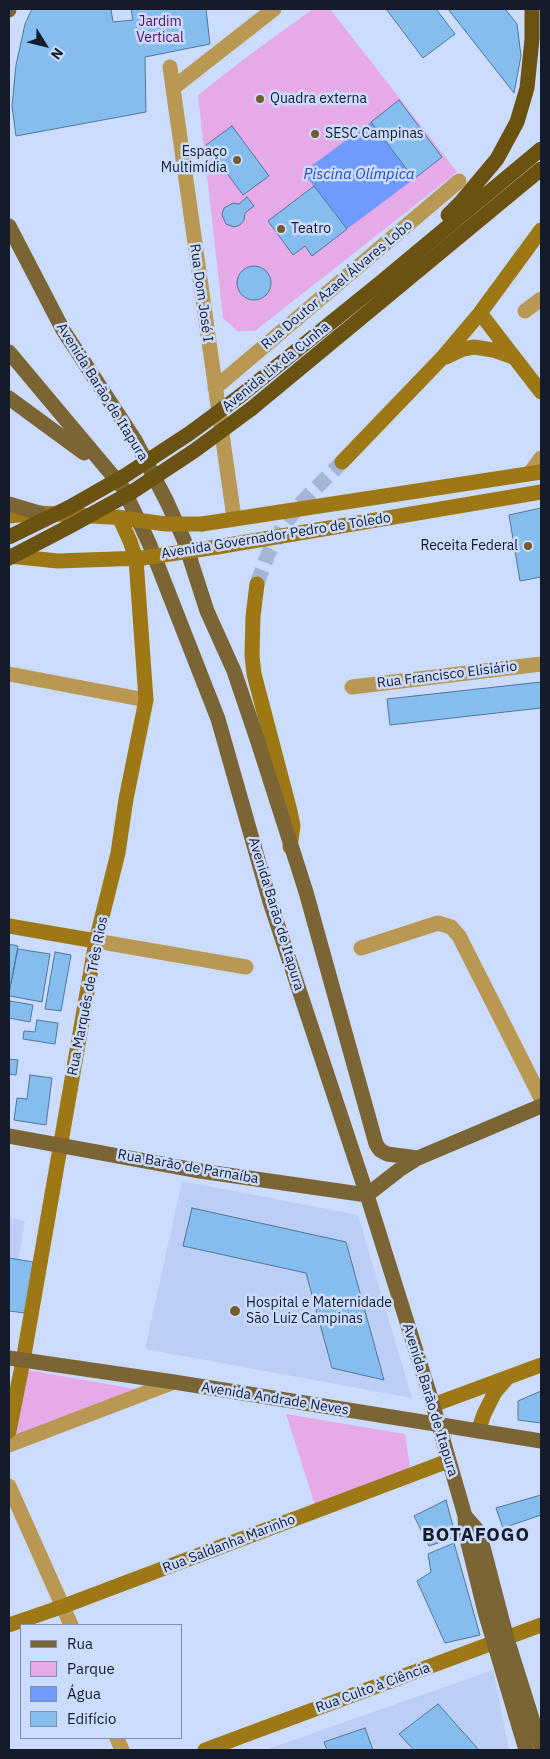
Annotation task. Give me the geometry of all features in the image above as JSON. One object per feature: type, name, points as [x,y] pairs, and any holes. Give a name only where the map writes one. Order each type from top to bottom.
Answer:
[{"type":"highway","points":[[380,283],[461,202],[497,159],[517,122],[527,88],[532,40],[532,9]]},
{"type":"highway","name":"Avenida Lix da Cunha","points":[[9,537],[70,507],[126,475],[190,433],[240,396],[380,283],[541,148]]},
{"type":"highway","name":"Avenida Lix da Cunha","points":[[9,557],[64,530],[132,492],[194,451],[251,409],[541,169]]},
{"type":"main road","name":"Avenida Barão de Itapura","points":[[9,226],[62,330],[135,440],[171,510],[184,540],[207,610],[241,691],[306,892],[376,1144],[380,1150],[387,1154],[418,1158]]},
{"type":"main road","points":[[342,462],[442,358],[480,313],[541,230]]},
{"type":"main road","points":[[480,313],[541,392]]},
{"type":"main road","points":[[442,358],[463,349],[474,347],[493,350],[514,357]]},
{"type":"main road","name":"Avenida Barão de Itapura","points":[[9,352],[123,488],[149,543],[218,719],[270,902],[367,1195],[439,1424],[465,1516],[478,1531],[481,1539],[500,1641],[536,1746]]},
{"type":"main road","points":[[9,398],[75,445],[123,488]]},
{"type":"main road","name":"Avenida Governador Pedro de Toledo","points":[[9,516],[39,513],[124,518],[166,524],[202,524],[536,473]]},
{"type":"main road","name":"Avenida Governador Pedro de Toledo","points":[[9,557],[58,561],[139,558],[217,547],[541,492]]},
{"type":"main road","points":[[9,504],[39,513]]},
{"type":"main road","name":"Rua Marquês de Três Rios","points":[[9,1431],[16,1359],[61,1145],[96,941],[118,853],[126,799],[146,700],[139,558],[130,541],[124,518]]},
{"type":"main road","points":[[257,584],[253,616],[252,656],[254,674],[290,811],[293,826],[290,847]]},
{"type":"main road","points":[[9,926],[96,941]]},
{"type":"main road","points":[[367,1195],[418,1158],[541,1106]]},
{"type":"main road","name":"Rua Barão de Parnaíba","points":[[9,1136],[200,1171],[367,1195]]},
{"type":"main road","name":"Avenida Andrade Neves","points":[[16,1359],[174,1382],[541,1441]]},
{"type":"main road","points":[[433,1405],[541,1365]]},
{"type":"main road","points":[[478,1431],[495,1392],[507,1378]]},
{"type":"main road","name":"Rua Saldanha Marinho","points":[[9,1625],[448,1461]]},
{"type":"main road","name":"Rua Culto à Ciência","points":[[205,1750],[541,1625]]},
{"type":"street","points":[[172,88],[274,9]]},
{"type":"street","name":"Rua Dom José I","points":[[170,67],[234,518]]},
{"type":"street","name":"Rua Doutor Azael Álvares Lobo","points":[[215,388],[459,181]]},
{"type":"street","points":[[525,311],[541,299]]},
{"type":"street","points":[[536,473],[541,458]]},
{"type":"street","name":"Rua Francisco Elisiário","points":[[352,687],[541,664]]},
{"type":"street","points":[[9,674],[146,700]]},
{"type":"street","points":[[361,948],[438,923],[451,927],[459,936],[541,1098]]},
{"type":"street","points":[[96,941],[246,967]]},
{"type":"street","points":[[9,1445],[174,1382]]},
{"type":"street","points":[[9,1486],[71,1624]]},
{"type":"shaded area","name":"Hospital e Maternidade São Luiz Campinas","points":[[182,1181],[358,1215],[412,1398],[145,1349]],"holes":[[[346,1242],[384,1380],[332,1368],[306,1273],[183,1246]]]},
{"type":"shaded area","points":[[9,1218],[25,1221],[18,1260],[9,1258]]},
{"type":"shaded area","points":[[493,1670],[509,1750],[265,1750]]},
{"type":"green space","name":"SESC Campinas","points":[[313,9],[330,9],[457,172],[255,331],[237,331],[223,318],[198,95]]},
{"type":"green space","points":[[27,1370],[135,1389],[13,1436]]},
{"type":"green space","points":[[286,1414],[405,1434],[410,1468],[315,1505]]},
{"type":"water","name":"Piscina Olímpica","points":[[371,122],[414,179],[347,229],[303,172]]},
{"type":"building","points":[[32,9],[206,9],[210,44],[145,57],[146,112],[16,136],[12,106],[16,65],[25,24]]},
{"type":"building","points":[[111,9],[131,9],[133,20],[113,22]]},
{"type":"building","points":[[386,9],[436,9],[455,34],[423,58]]},
{"type":"building","points":[[448,9],[505,9],[517,24],[521,56],[514,93]]},
{"type":"building","points":[[399,100],[442,157],[414,179],[371,122]]},
{"type":"building","name":"Espaço Multimídia","points":[[232,126],[269,176],[243,195],[206,145]]},
{"type":"building","points":[[314,186],[347,229],[312,256],[305,246],[293,255],[268,221]]},
{"type":"building","points":[[247,197],[254,206],[245,213],[244,220],[240,225],[234,227],[226,224],[222,215],[224,208],[233,203],[239,204]]},
{"type":"building","points":[[254,266],[266,271],[271,283],[266,295],[254,300],[242,295],[237,283],[242,271]]},
{"type":"building","name":"Receita Federal","points":[[541,508],[541,577],[520,581],[509,515]]},
{"type":"building","points":[[541,682],[541,708],[390,725],[387,699]]},
{"type":"building","points":[[9,944],[18,946],[9,993]]},
{"type":"building","points":[[18,949],[50,954],[42,1002],[10,996]]},
{"type":"building","points":[[55,952],[71,955],[61,1011],[45,1009]]},
{"type":"building","points":[[10,1001],[33,1005],[30,1022],[9,1018]]},
{"type":"building","points":[[37,1020],[58,1023],[55,1044],[23,1039],[24,1031],[35,1032]]},
{"type":"building","points":[[9,1059],[18,1060],[16,1075],[9,1074]]},
{"type":"building","points":[[30,1075],[52,1078],[46,1125],[14,1120],[17,1098],[27,1099]]},
{"type":"building","points":[[192,1208],[346,1242],[384,1380],[332,1368],[306,1273],[183,1246]]},
{"type":"building","points":[[9,1258],[33,1262],[25,1313],[9,1311]]},
{"type":"building","points":[[541,1391],[541,1423],[518,1420],[518,1401]]},
{"type":"building","points":[[541,1495],[541,1515],[503,1528],[496,1508]]},
{"type":"building","points":[[446,1500],[456,1537],[429,1546],[414,1516]]},
{"type":"building","points":[[454,1543],[480,1635],[445,1643],[417,1581],[431,1572],[428,1554]]},
{"type":"building","points":[[438,1704],[479,1750],[414,1750],[399,1734]]},
{"type":"building","points":[[365,1728],[373,1750],[327,1750],[324,1742]]},
{"type":"tunnel","points":[[257,584],[268,554],[283,526],[303,501],[342,462]]},
{"type":"place","name":"Quadra externa","points":[[260,99]]},
{"type":"place","name":"SESC Campinas","points":[[315,134]]},
{"type":"place","name":"Espaço Multimídia","points":[[237,160]]},
{"type":"place","name":"Teatro","points":[[281,229]]},
{"type":"place","name":"Receita Federal","points":[[528,546]]},
{"type":"place","name":"Hospital e Maternidade São Luiz Campinas","points":[[235,1311]]},
{"type":"district","name":"BOTAFOGO","points":[[476,1536]]},
{"type":"park label","name":"Jardim Vertical","points":[[160,30]]}]
